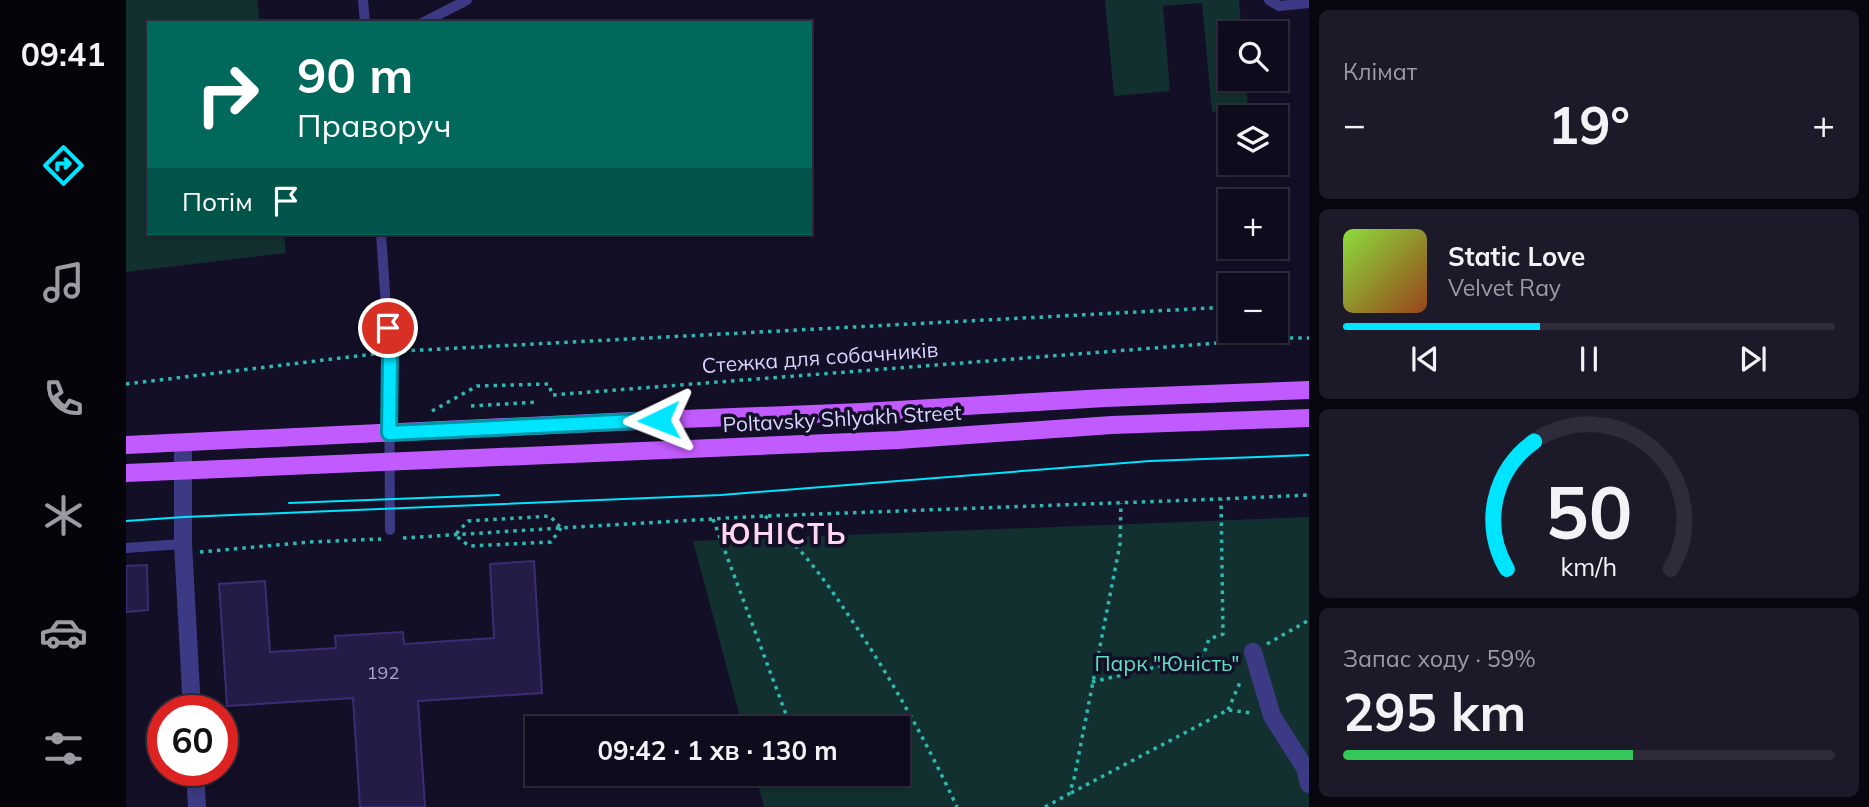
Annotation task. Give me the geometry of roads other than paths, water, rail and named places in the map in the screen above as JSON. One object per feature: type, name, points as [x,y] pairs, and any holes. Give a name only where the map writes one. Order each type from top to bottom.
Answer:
[{"type":"main road","name":"Poltavsky Shlyakh Street","points":[[126,445],[1309,390]]},
{"type":"main road","name":"Poltavsky Shlyakh Street","points":[[126,473],[898,440],[1112,425],[1309,418]]},
{"type":"street","points":[[183,443],[183,549],[191,695]]},
{"type":"street","points":[[1253,652],[1272,716],[1305,768],[1309,784]]},
{"type":"street","points":[[196,786],[197,807]]},
{"type":"lane","points":[[363,0],[365,21]]},
{"type":"lane","points":[[426,21],[467,0]]},
{"type":"lane","points":[[1269,0],[1279,6],[1309,3]]},
{"type":"lane","points":[[381,235],[390,352],[390,530]]},
{"type":"lane","points":[[126,548],[183,549]]},
{"type":"tram line","points":[[126,521],[721,495],[1150,461],[1309,455]]},
{"type":"tram line","points":[[289,503],[499,495]]},
{"type":"district","name":"ЮНІСТЬ","points":[[784,534]]},
{"type":"park label","name":"Парк \"Юність\"","points":[[1167,664]]}]
